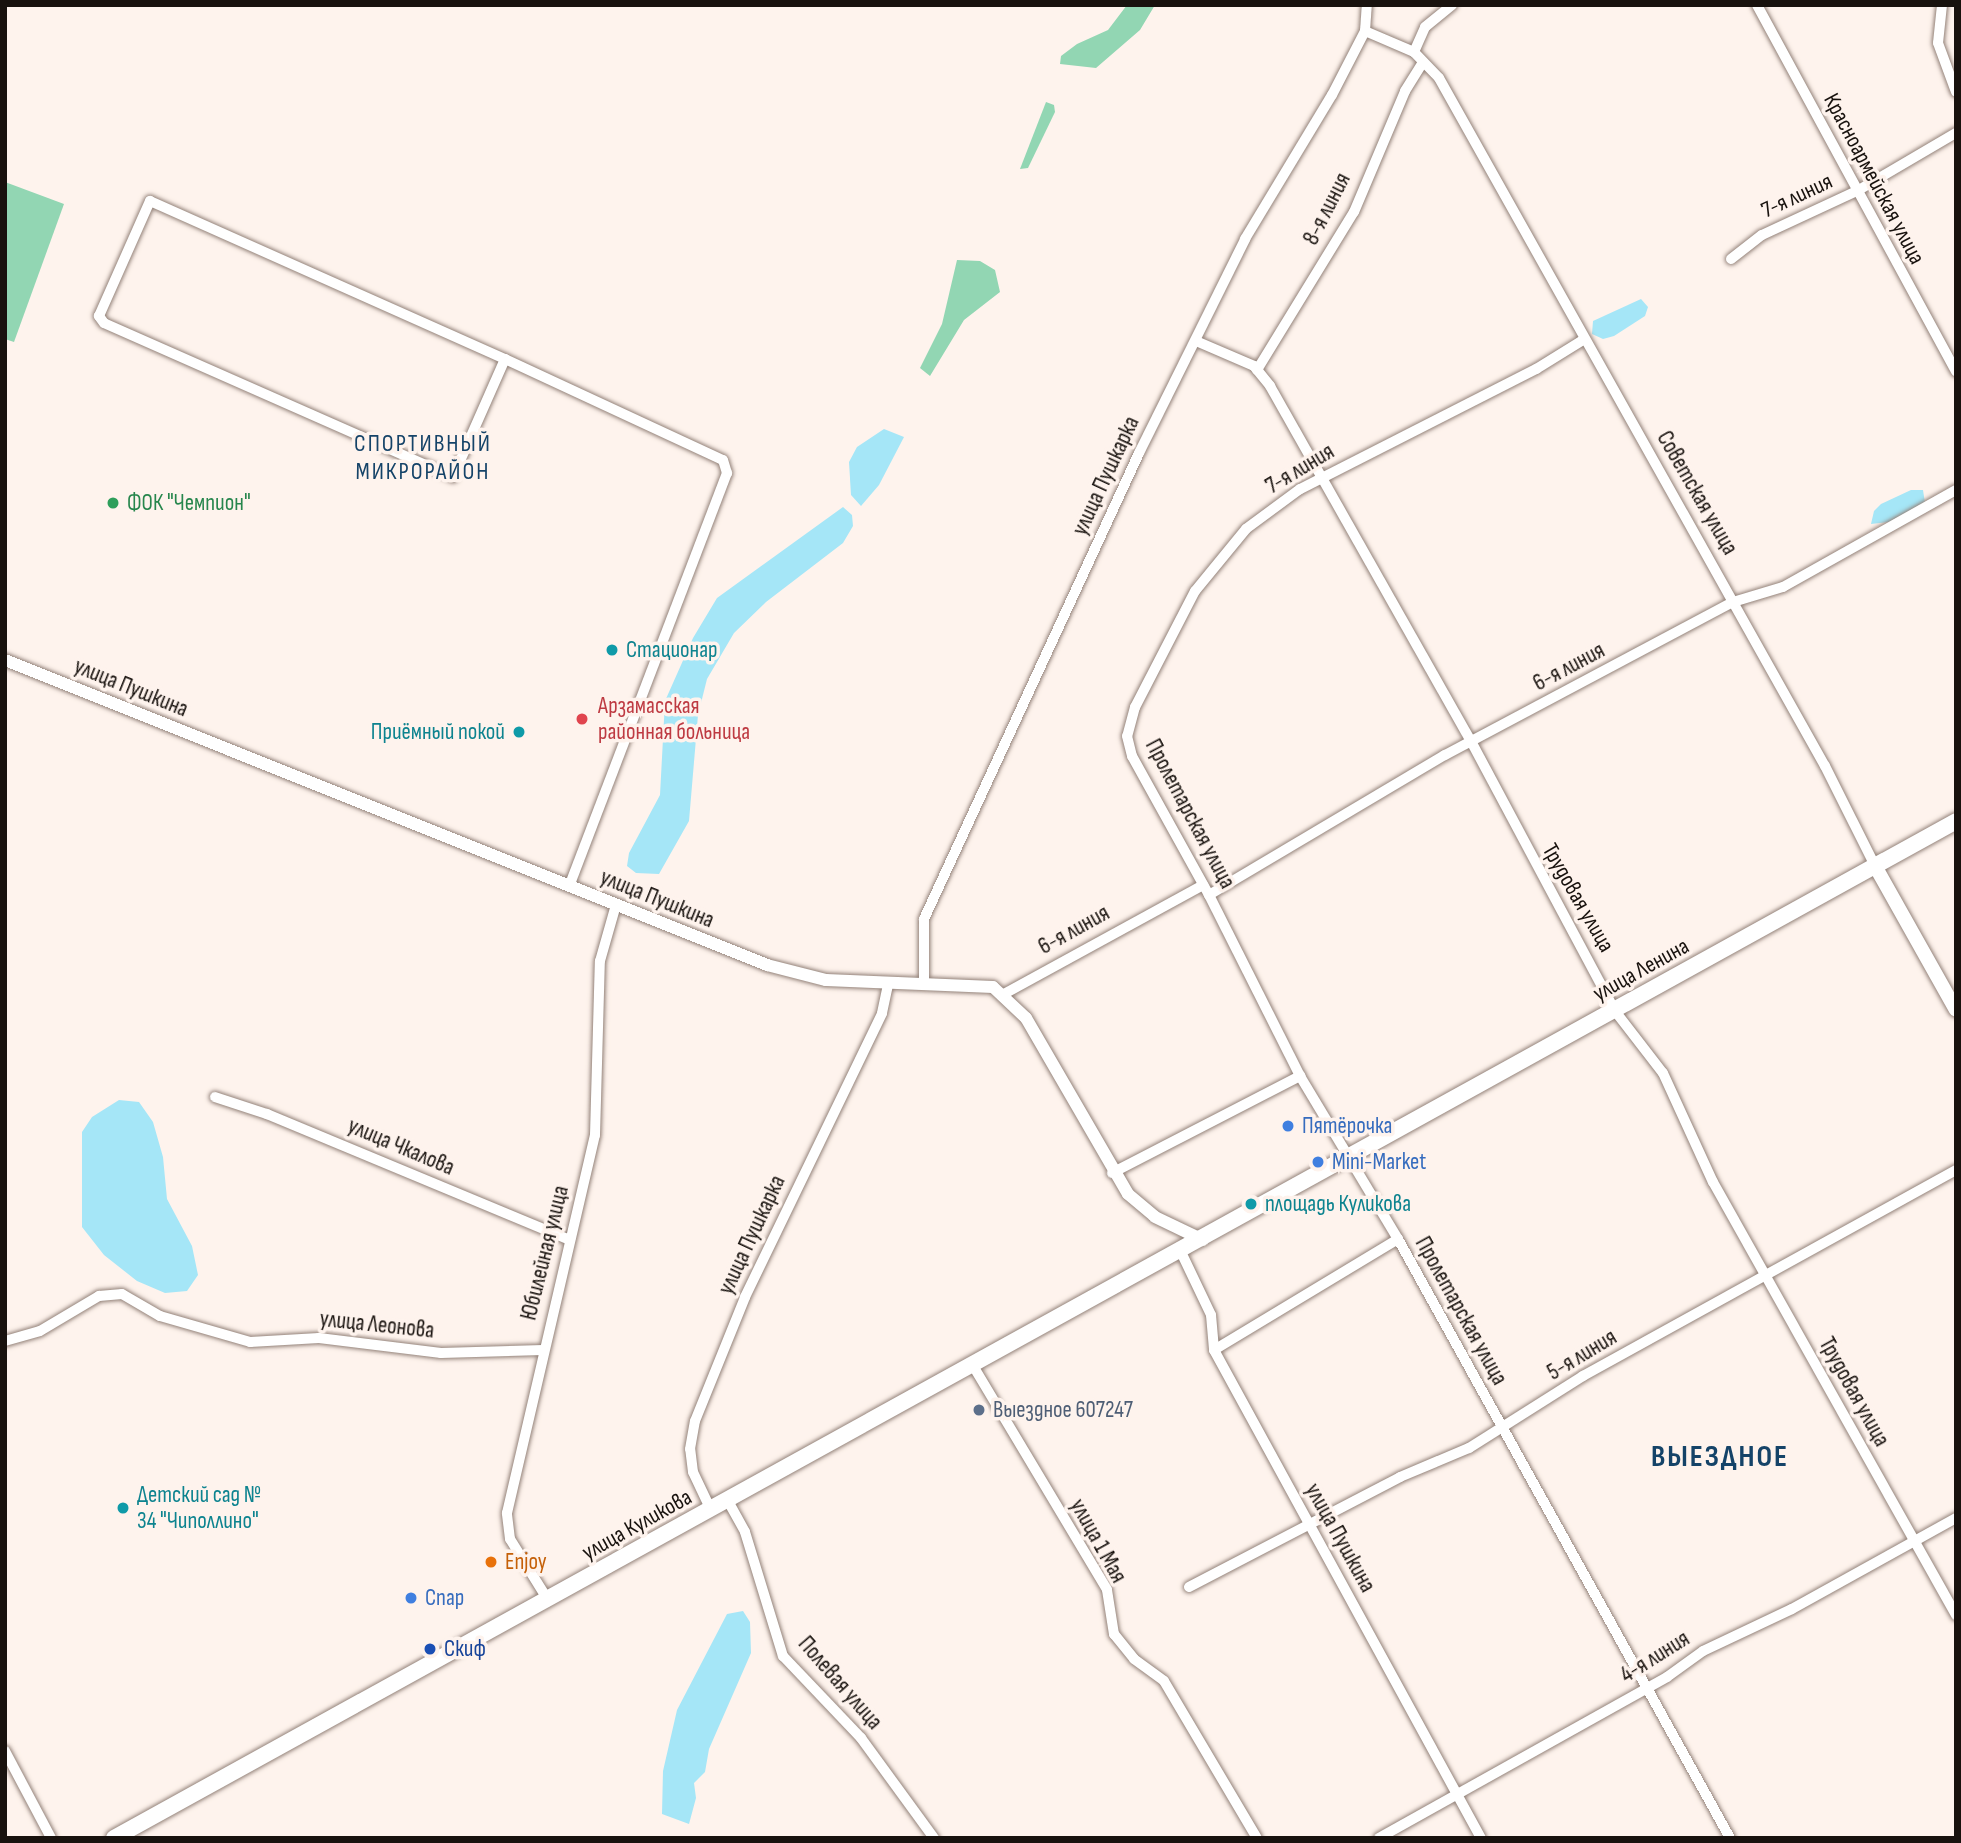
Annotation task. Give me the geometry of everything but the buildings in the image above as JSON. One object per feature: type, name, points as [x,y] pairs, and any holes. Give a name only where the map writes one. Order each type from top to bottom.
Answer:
[{"type":"main road","name":"улица Ленина","points":[[1348,1159],[1874,864],[1956,821]]},
{"type":"main road","name":"Советская улица","points":[[1874,864],[1956,1010]]},
{"type":"main road","points":[[1181,1252],[1348,1159]]},
{"type":"main road","name":"улица Куликова","points":[[114,1838],[972,1364],[1181,1252]]},
{"type":"street","name":"улица Пушкарка","points":[[924,981],[924,919],[1245,240],[1332,94],[1365,31],[1367,5]]},
{"type":"street","points":[[1414,52],[1425,27],[1452,5]]},
{"type":"street","name":"Красноармейская улица","points":[[1757,5],[1956,372]]},
{"type":"street","points":[[1942,5],[1938,43],[1956,92]]},
{"type":"street","name":"Советская улица","points":[[1365,31],[1414,52],[1438,78],[1825,766],[1874,864]]},
{"type":"street","name":"8-я линия","points":[[1257,370],[1354,212],[1405,91],[1423,62]]},
{"type":"street","name":"7-я линия","points":[[1731,259],[1762,235],[1857,191],[1956,134]]},
{"type":"street","points":[[505,359],[453,477],[104,323],[99,316],[150,201],[505,359],[718,456],[726,465],[569,886]]},
{"type":"street","name":"7-я линия","points":[[1126,727],[1211,567],[1247,529],[1323,478],[1583,340]]},
{"type":"street","points":[[1196,341],[1257,370]]},
{"type":"street","name":"Трудовая улица","points":[[1257,370],[1323,478],[1472,743],[1615,1011],[1663,1073],[1713,1182],[1912,1541],[1921,1548],[1956,1615]]},
{"type":"street","name":"6-я линия","points":[[1004,994],[1206,890],[1349,809],[1733,603],[1783,587],[1956,490]]},
{"type":"street","name":"улица Пушкина","points":[[5,660],[792,973],[888,984],[924,981],[984,983],[1004,994],[1026,1018],[1112,1173],[1136,1203],[1203,1240]]},
{"type":"street","name":"Пролетарская улица","points":[[1126,727],[1132,756],[1206,890],[1300,1076],[1398,1239],[1730,1838]]},
{"type":"street","name":"Юбилейная улица","points":[[548,1600],[521,1562],[507,1523],[512,1482],[595,1135],[600,961],[616,905]]},
{"type":"street","name":"улица Пушкарка","points":[[711,1510],[693,1472],[690,1449],[695,1421],[745,1297],[882,1013],[888,984]]},
{"type":"street","points":[[1112,1173],[1300,1076]]},
{"type":"street","name":"улица Чкалова","points":[[215,1097],[570,1240]]},
{"type":"street","name":"5-я линия","points":[[1189,1587],[1308,1524],[1502,1430],[1583,1376],[1767,1278],[1956,1170]]},
{"type":"street","points":[[1214,1350],[1398,1239]]},
{"type":"street","name":"улица Пушкина","points":[[1181,1252],[1211,1315],[1214,1350],[1481,1838]]},
{"type":"street","name":"улица Леонова","points":[[5,1340],[40,1331],[99,1296],[122,1294],[160,1316],[250,1342],[319,1338],[440,1353],[543,1350]]},
{"type":"street","name":"улица 1 Мая","points":[[972,1364],[1107,1590],[1114,1634],[1134,1659],[1164,1681],[1257,1838]]},
{"type":"street","name":"Полевая улица","points":[[728,1501],[745,1532],[783,1657],[861,1738],[933,1838]]},
{"type":"street","name":"4-я линия","points":[[1378,1838],[1646,1688],[1703,1651],[1793,1609],[1956,1518]]},
{"type":"street","points":[[5,1751],[51,1838]]},
{"type":"green space","points":[[1127,5],[1155,5],[1140,30],[1096,68],[1060,64],[1061,56],[1077,44],[1108,30]]},
{"type":"green space","points":[[1046,102],[1054,105],[1055,112],[1028,168],[1020,169]]},
{"type":"green space","points":[[5,182],[64,204],[14,342],[5,339]]},
{"type":"green space","points":[[957,260],[980,261],[995,270],[1000,292],[964,320],[930,376],[920,368],[942,324]]},
{"type":"water","points":[[1641,299],[1648,307],[1645,316],[1614,336],[1603,339],[1592,334],[1593,321]]},
{"type":"water","points":[[884,429],[904,437],[879,485],[861,506],[851,495],[849,462],[857,447]]},
{"type":"water","points":[[1911,490],[1923,490],[1925,503],[1889,522],[1871,524],[1874,511],[1881,504]]},
{"type":"water","points":[[843,507],[852,515],[853,526],[843,543],[766,602],[734,633],[707,679],[698,715],[689,821],[659,874],[636,873],[627,866],[629,853],[660,795],[665,701],[693,638],[717,598]]},
{"type":"water","points":[[119,1100],[139,1102],[153,1122],[163,1157],[167,1199],[192,1246],[198,1275],[187,1291],[165,1293],[137,1281],[104,1255],[82,1227],[82,1132],[92,1117]]},
{"type":"water","points":[[743,1611],[750,1622],[751,1653],[709,1749],[705,1772],[694,1783],[696,1798],[689,1824],[662,1814],[663,1771],[677,1710],[727,1614]]},
{"type":"place","name":"ФОК \"Чемпион\"","points":[[113,503]]},
{"type":"place","name":"Стационар","points":[[612,650]]},
{"type":"place","name":"Арзамасская районная больница","points":[[582,719]]},
{"type":"place","name":"Приёмный покой","points":[[519,732]]},
{"type":"place","name":"Пятёрочка","points":[[1288,1126]]},
{"type":"place","name":"Mini-Market","points":[[1318,1162]]},
{"type":"place","name":"площадь Куликова","points":[[1251,1204]]},
{"type":"place","name":"Выездное 607247","points":[[979,1410]]},
{"type":"place","name":"Детский сад № 34 \"Чиполлино\"","points":[[123,1508]]},
{"type":"place","name":"Enjoy","points":[[491,1562]]},
{"type":"place","name":"Спар","points":[[411,1598]]},
{"type":"place","name":"Скиф","points":[[430,1649]]},
{"type":"district","name":"СПОРТИВНЫЙ МИКРОРАЙОН","points":[[423,458]]},
{"type":"district","name":"ВЫЕЗДНОЕ","points":[[1720,1457]]}]
